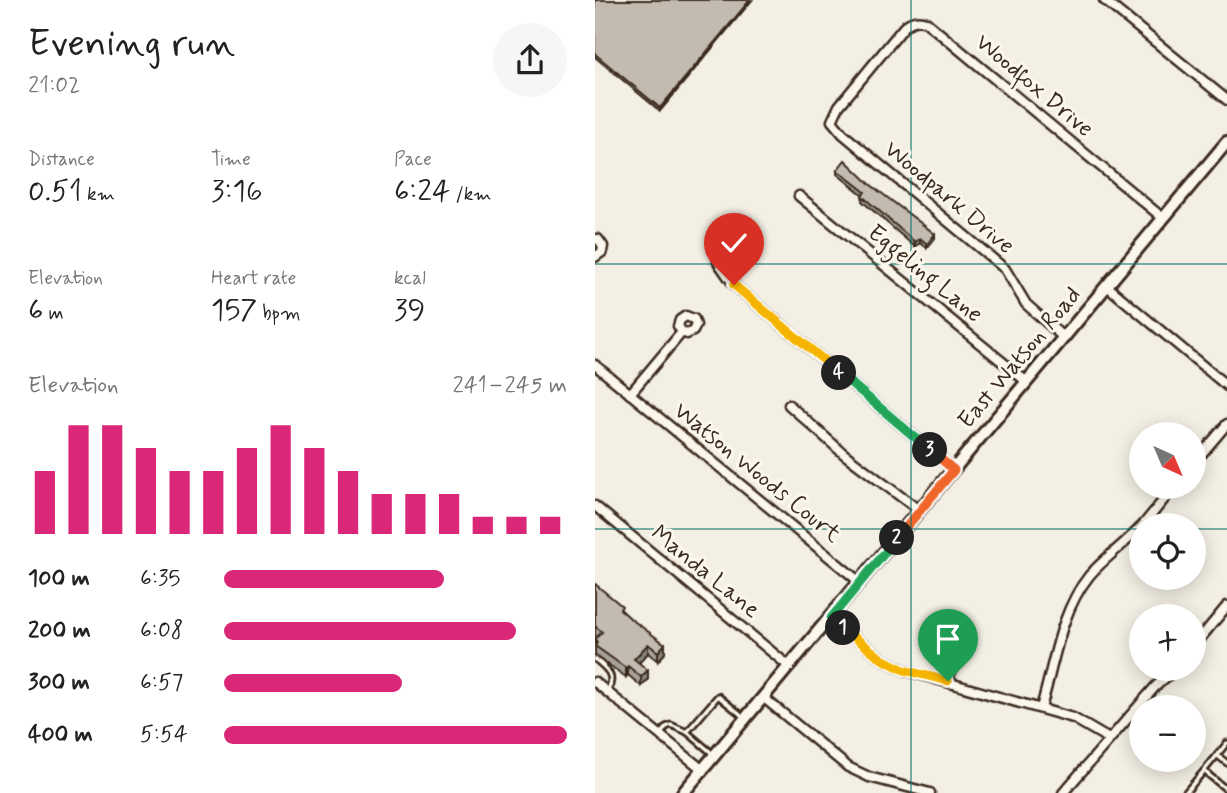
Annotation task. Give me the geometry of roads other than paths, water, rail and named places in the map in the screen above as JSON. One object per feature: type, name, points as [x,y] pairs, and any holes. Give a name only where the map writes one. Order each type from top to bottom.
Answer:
[{"type":"street","points":[[1104,0],[1227,100]]},
{"type":"street","name":"Woodfox Drive","points":[[832,121],[839,106],[904,27],[909,22],[921,20],[1163,218]]},
{"type":"street","name":"Woodpark Drive","points":[[832,121],[843,134],[1005,269],[1026,304],[1063,338]]},
{"type":"street","name":"East Watson Road","points":[[684,792],[1227,142]]},
{"type":"street","name":"Eggeling Lane","points":[[799,196],[1027,382]]},
{"type":"street","points":[[595,239],[604,246],[602,252],[595,257]]},
{"type":"street","points":[[719,262],[734,285],[954,470]]},
{"type":"street","points":[[1107,286],[1227,386]]},
{"type":"street","points":[[629,394],[682,332]]},
{"type":"street","name":"Watson Woods Court","points":[[595,365],[861,583]]},
{"type":"street","points":[[789,405],[844,454],[920,511]]},
{"type":"street","points":[[1206,449],[1227,424]]},
{"type":"street","points":[[1153,513],[1164,499]]},
{"type":"street","name":"Manda Lane","points":[[595,506],[790,667]]},
{"type":"street","points":[[1041,708],[1069,610],[1077,593],[1092,573],[1129,538]]},
{"type":"street","points":[[1206,632],[1226,609]]},
{"type":"street","points":[[831,618],[882,659],[904,670],[1073,718],[1109,738]]},
{"type":"street","points":[[948,681],[964,628]]},
{"type":"street","points":[[595,681],[703,770]]},
{"type":"street","points":[[1063,793],[1162,681]]},
{"type":"street","points":[[764,698],[848,767],[908,790],[929,793]]},
{"type":"lane","points":[[595,659],[608,670],[611,677],[612,683],[608,692]]},
{"type":"lane","points":[[687,732],[718,696],[745,719]]},
{"type":"lane","points":[[660,736],[666,727],[671,725],[687,732],[715,755]]},
{"type":"lane","points":[[1206,769],[1227,743]]},
{"type":"lane","points":[[1217,755],[1227,764]]},
{"type":"lane","points":[[1185,793],[1203,772]]},
{"type":"lane","points":[[1205,772],[1227,790]]}]
